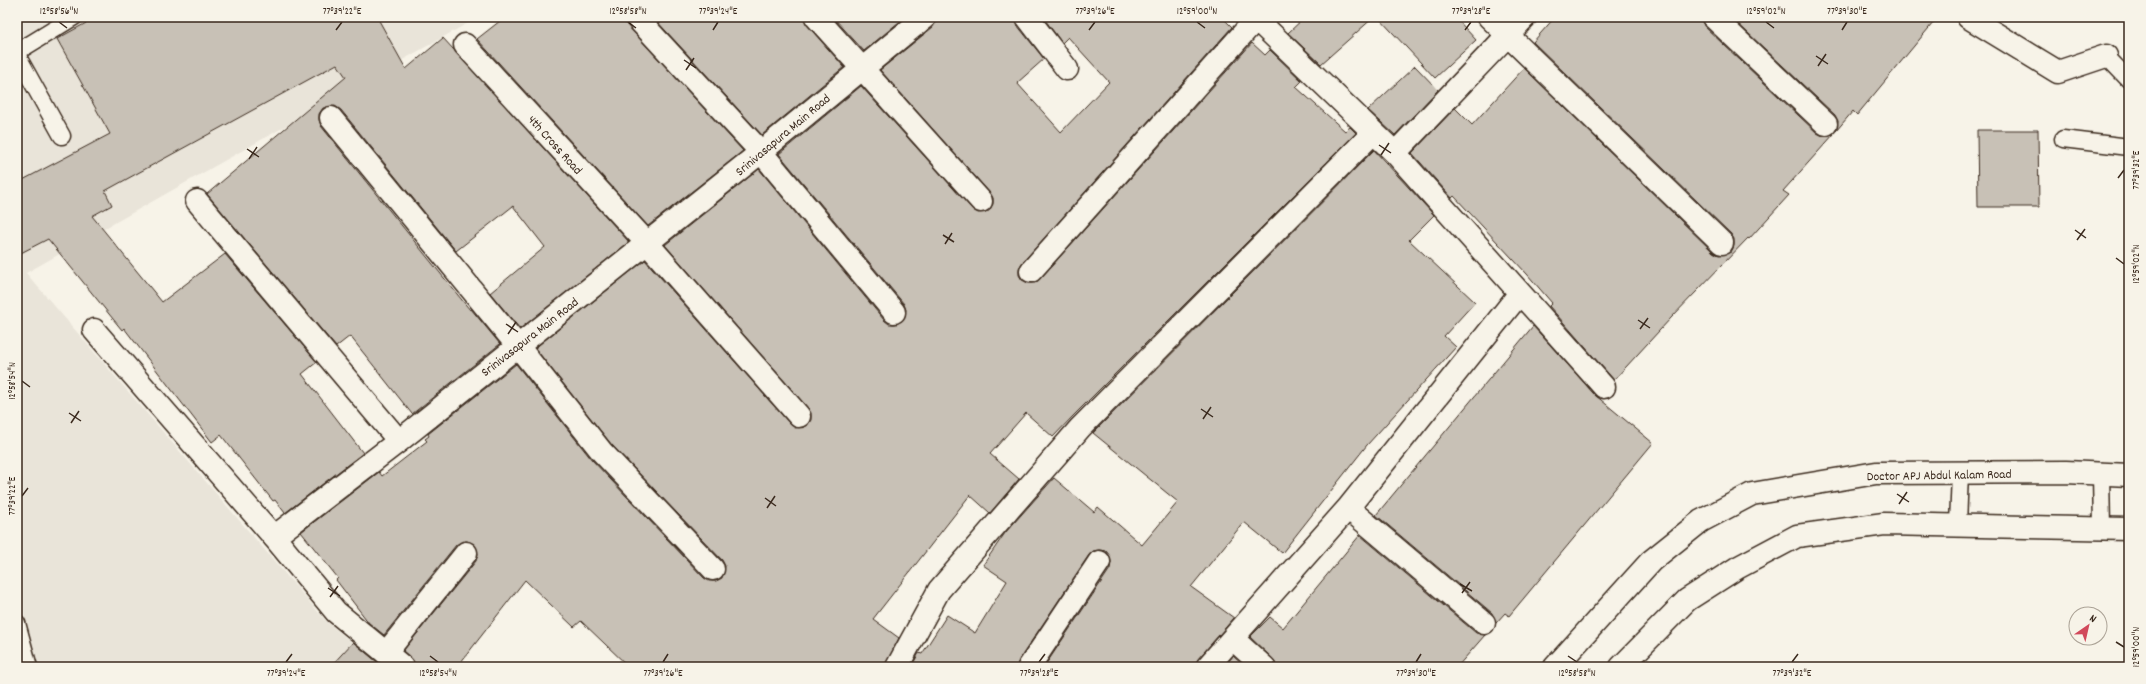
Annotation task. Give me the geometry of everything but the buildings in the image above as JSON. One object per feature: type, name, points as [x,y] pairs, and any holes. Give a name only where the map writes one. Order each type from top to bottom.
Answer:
[{"type":"street","points":[[636,17],[761,152],[894,312]]},
{"type":"street","points":[[816,17],[981,201]]},
{"type":"street","name":"Srinivasapura Main Road","points":[[274,537],[399,441],[517,345],[647,244],[925,17]]},
{"type":"street","points":[[1026,17],[1067,69]]},
{"type":"street","points":[[1489,17],[1722,243]]},
{"type":"street","points":[[1395,153],[1525,17]]},
{"type":"street","points":[[1713,17],[1826,124]]},
{"type":"street","points":[[1968,17],[2058,72],[2106,56]]},
{"type":"street","points":[[1030,272],[1255,18],[1395,153],[1604,387]]},
{"type":"street","name":"4th Cross Road","points":[[465,44],[647,244],[799,416]]},
{"type":"street","points":[[331,118],[517,345],[602,452],[713,569]]},
{"type":"street","points":[[897,667],[939,590],[1080,428],[1373,133]]},
{"type":"street","points":[[197,201],[399,441]]},
{"type":"street","points":[[1207,667],[1348,508],[1520,293]]},
{"type":"street","points":[[94,330],[274,537],[336,612],[403,667]]},
{"type":"street","name":"Doctor APJ Abdul Kalam Road","points":[[1555,667],[1651,561],[1701,521],[1752,494],[1876,473],[2101,473],[2129,475]]},
{"type":"street","points":[[1348,508],[1484,623]]},
{"type":"street","points":[[1621,667],[1687,600],[1737,568],[1797,536],[1884,524],[2129,529]]},
{"type":"street","points":[[386,653],[466,553]]},
{"type":"street","points":[[1029,667],[1099,562]]},
{"type":"street","points":[[1233,639],[1264,667]]},
{"type":"lane","points":[[62,136],[17,53],[74,17]]},
{"type":"lane","points":[[2106,56],[2129,80]]},
{"type":"lane","points":[[2063,138],[2129,147]]},
{"type":"lane","points":[[1958,525],[1960,472]]},
{"type":"lane","points":[[2101,473],[2102,529]]},
{"type":"lane","points":[[17,623],[29,667]]},
{"type":"shaded area","points":[[17,17],[462,17],[468,23],[26,273],[326,621],[381,667],[17,667]]}]
